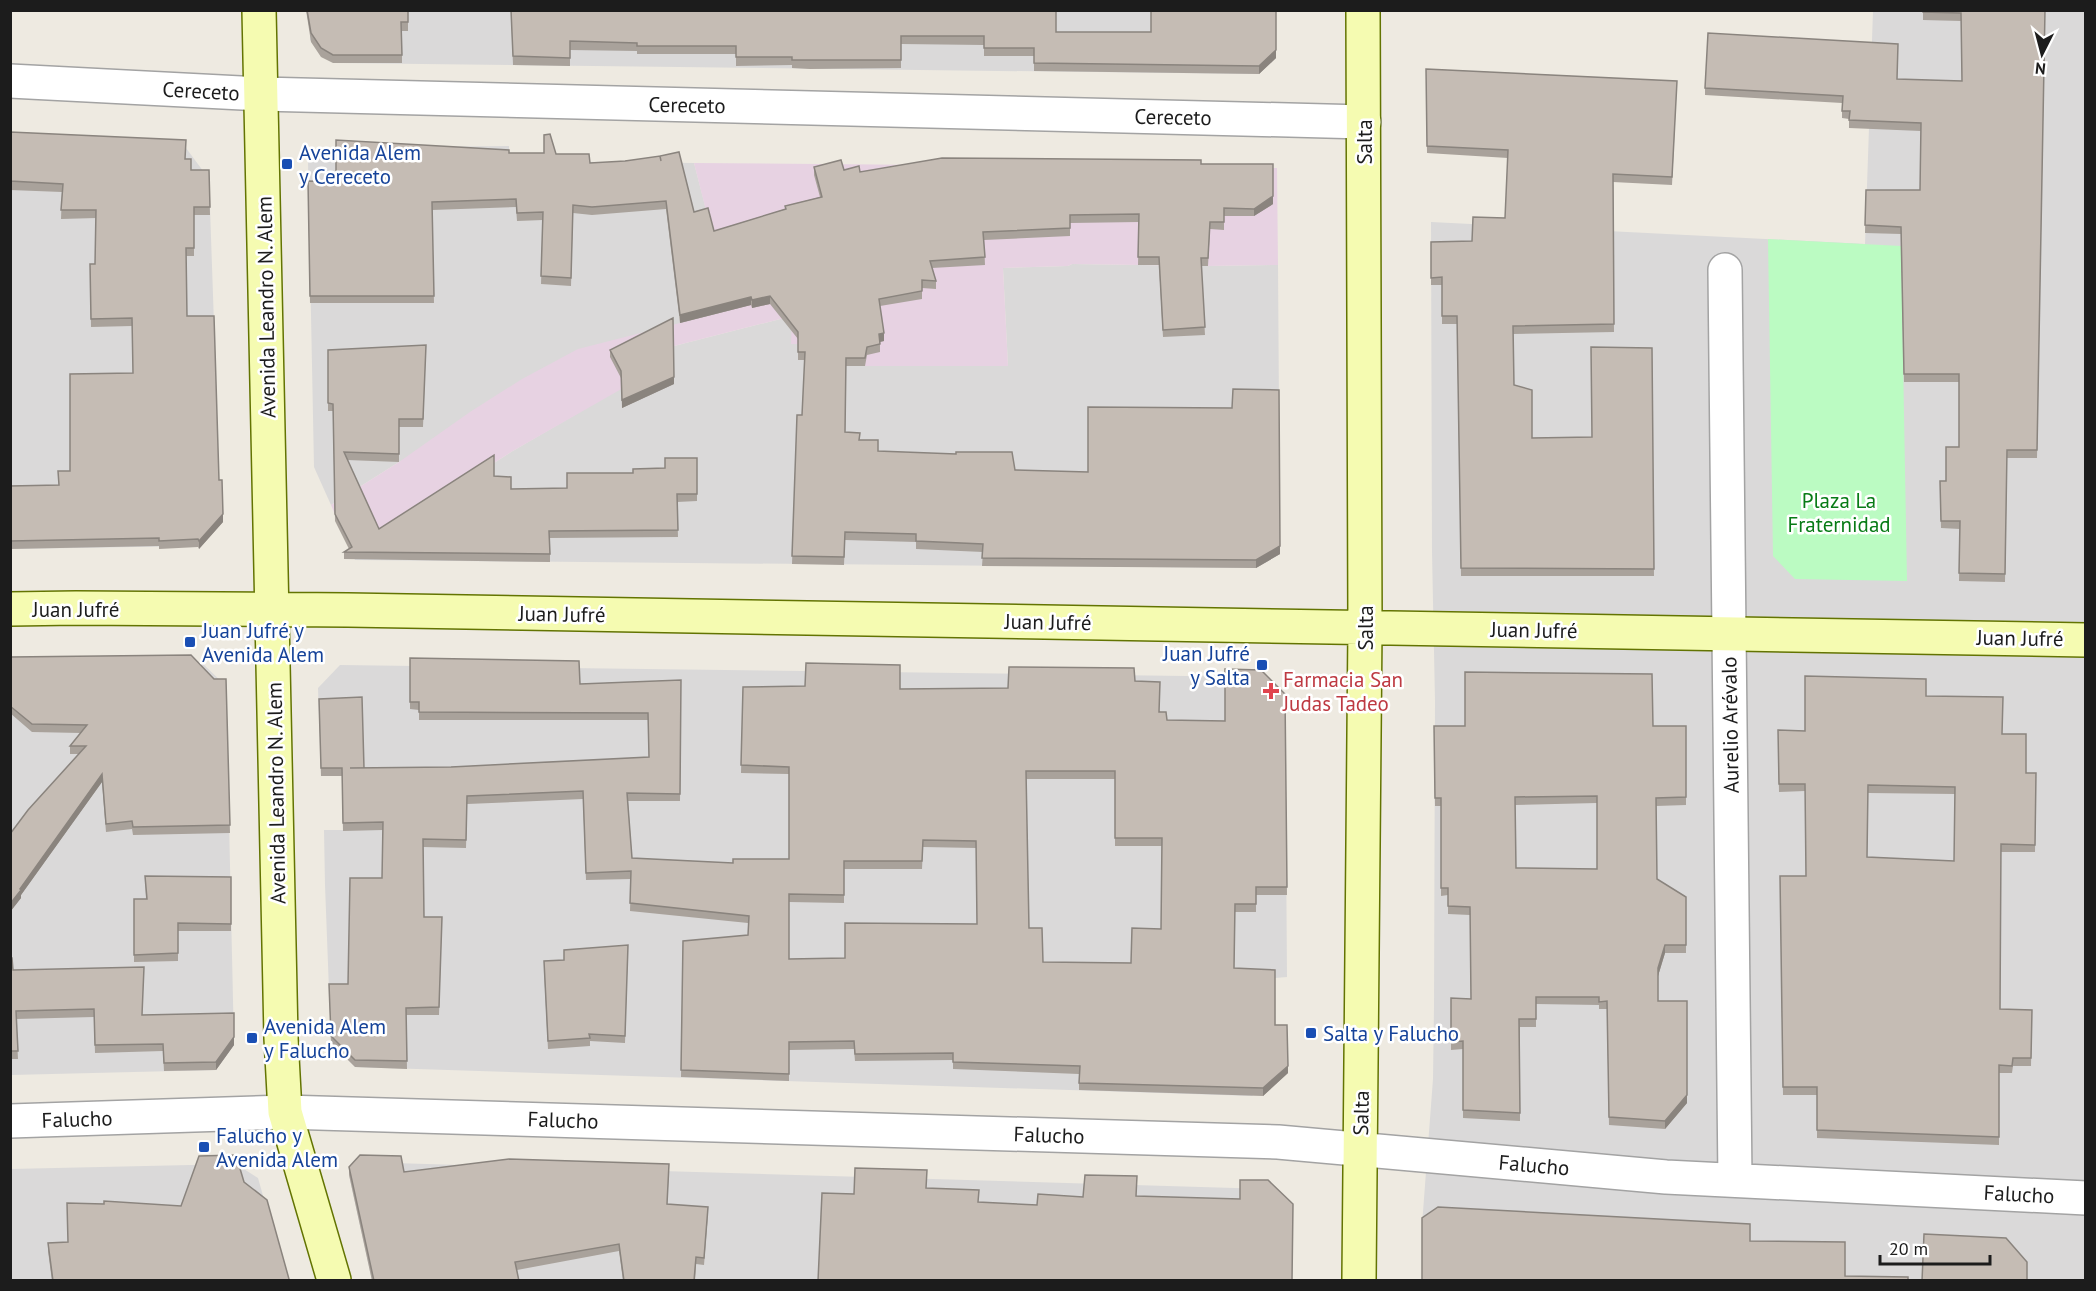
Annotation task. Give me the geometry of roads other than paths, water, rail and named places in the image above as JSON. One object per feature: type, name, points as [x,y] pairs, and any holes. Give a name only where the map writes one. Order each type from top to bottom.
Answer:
[{"type":"street","name":"Avenida Leandro N. Alem","points":[[259,10],[281,1038],[285,1112],[334,1281]]},
{"type":"street","name":"Salta","points":[[1359,1281],[1365,627],[1363,10]]},
{"type":"street","name":"Cereceto","points":[[10,81],[261,94],[1364,122]]},
{"type":"street","name":"Aurelio Arévalo","points":[[1725,270],[1735,1180]]},
{"type":"street","name":"Juan Jufré","points":[[10,609],[348,610],[2085,640]]},
{"type":"street","name":"Falucho","points":[[10,1121],[285,1112],[1266,1141],[1666,1176],[2085,1198]]},
{"type":"place","name":"Avenida Alem y Cereceto","points":[[287,164]]},
{"type":"place","name":"Juan Jufré y Avenida Alem","points":[[190,642]]},
{"type":"place","name":"Juan Jufré y Salta","points":[[1262,665]]},
{"type":"place","name":"Farmacia San Judas Tadeo","points":[[1271,691]]},
{"type":"place","name":"Salta y Falucho","points":[[1311,1033]]},
{"type":"place","name":"Avenida Alem y Falucho","points":[[252,1038]]},
{"type":"place","name":"Falucho y Avenida Alem","points":[[204,1147]]},
{"type":"park label","name":"Plaza La Fraternidad","points":[[1839,512]]}]
